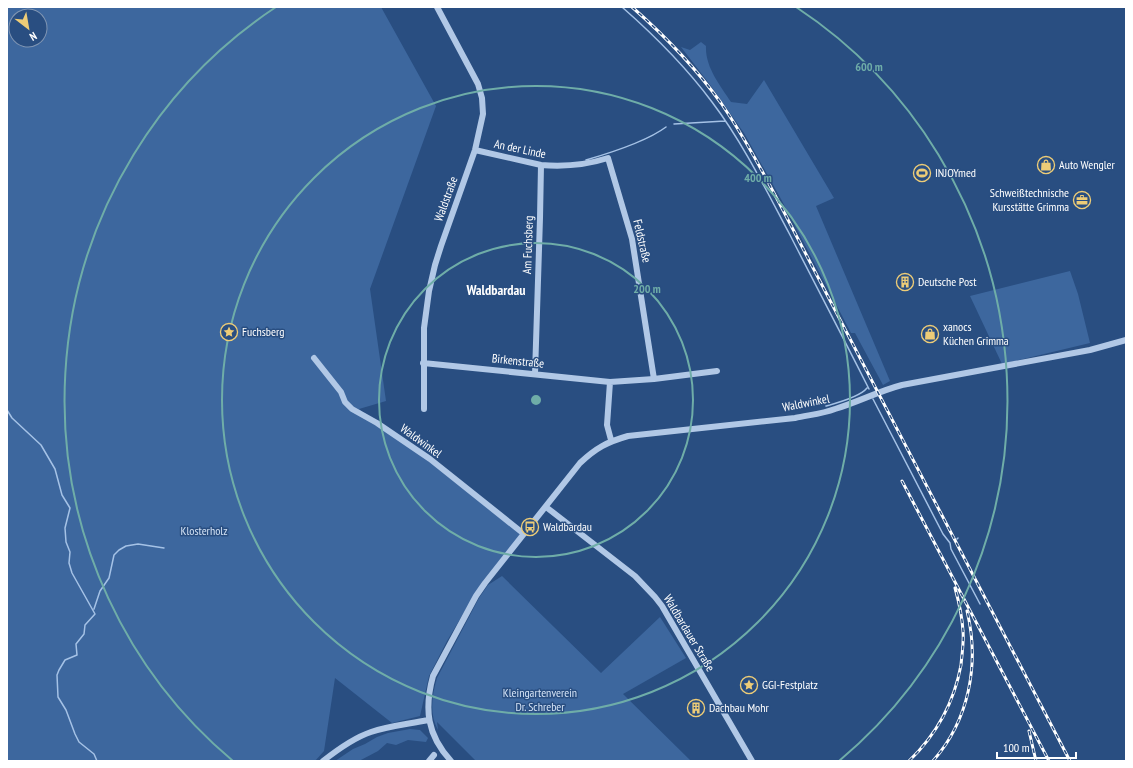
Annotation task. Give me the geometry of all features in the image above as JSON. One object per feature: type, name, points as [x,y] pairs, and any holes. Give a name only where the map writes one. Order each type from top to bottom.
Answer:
[{"type":"street","name":"Waldstraße","points":[[424,408],[424,328],[431,278],[475,150],[483,114],[480,91],[474,76],[437,7]]},
{"type":"street","name":"An der Linde","points":[[475,150],[541,166],[573,166],[608,158]]},
{"type":"street","name":"Feldstraße","points":[[608,158],[632,239],[654,379]]},
{"type":"street","name":"Am Fuchsberg","points":[[534,374],[541,166]]},
{"type":"street","name":"Waldwinkel","points":[[428,720],[428,703],[433,676],[476,596],[580,463],[592,452],[611,440],[628,436],[795,418],[821,413],[883,390],[902,385],[1090,350],[1126,340]]},
{"type":"street","name":"Waldwinkel","points":[[314,358],[341,392],[344,402],[352,409],[377,423],[430,460],[524,534]]},
{"type":"street","name":"Birkenstraße","points":[[423,363],[610,382],[654,379],[717,371]]},
{"type":"street","points":[[610,382],[607,425],[611,440]]},
{"type":"street","name":"Waldbardauer Straße","points":[[546,507],[635,576],[655,597],[662,606],[752,761]]},
{"type":"street","points":[[323,761],[337,750],[370,732],[428,720],[434,736],[449,760]]},
{"type":"street","points":[[429,761],[434,755]]},
{"type":"green space","name":"Klosterholz","points":[[7,7],[381,7],[436,106],[370,289],[386,401],[359,409],[375,423],[402,440],[521,534],[482,582],[447,641],[429,676],[420,716],[392,723],[335,678],[324,751],[315,761],[7,761]]},
{"type":"green space","points":[[701,42],[706,46],[706,54],[714,76],[731,102],[747,104],[764,80],[834,198],[816,206],[890,381],[883,385],[855,333],[851,333],[781,199],[744,133],[681,47],[690,50]]},
{"type":"green space","points":[[1070,271],[1078,294],[1090,343],[1002,364],[970,296]]},
{"type":"green space","name":"Kleingartenverein Dr. Schreber","points":[[502,576],[601,673],[660,617],[686,658],[623,694],[691,761],[476,761],[437,722],[438,730],[432,711],[437,678],[479,598],[488,585]]},
{"type":"green space","points":[[410,729],[420,730],[428,738],[426,742],[408,740],[396,745],[387,743],[378,751],[359,761],[335,761],[353,749],[377,737],[388,733]]},
{"type":"waterway","points":[[622,7],[681,64],[712,102],[734,134],[754,167],[869,389]]},
{"type":"waterway","points":[[674,124],[725,121]]},
{"type":"waterway","points":[[586,160],[648,138],[666,127]]},
{"type":"waterway","points":[[826,406],[854,397],[867,388]]},
{"type":"waterway","points":[[873,399],[943,534],[950,543],[951,549],[980,604]]},
{"type":"waterway","points":[[7,410],[12,418],[41,445],[55,469],[62,495],[70,508],[65,528],[66,542],[70,552],[69,563],[72,573],[95,614],[85,625],[84,634],[76,644],[77,655],[65,660],[59,670],[57,675],[58,697],[66,710],[79,742],[94,754],[97,761]]},
{"type":"waterway","points":[[94,609],[100,591],[109,578],[114,555],[119,550],[126,546],[138,544],[164,548]]},
{"type":"railway","points":[[632,7],[668,41],[701,77],[721,103],[747,143],[1070,761]]},
{"type":"railway","points":[[902,481],[1049,761]]},
{"type":"railway","points":[[909,761],[936,729],[949,705],[958,679],[961,665],[963,625],[955,588]]},
{"type":"railway","points":[[933,761],[955,728],[963,709],[968,690],[972,651],[971,631],[967,611]]},
{"type":"railway","points":[[1029,731],[1036,761]]},
{"type":"place","name":"Auto Wengler","points":[[1046,165]]},
{"type":"place","name":"INJOYmed","points":[[922,173]]},
{"type":"place","name":"Schweißtechnische Kursstätte Grimma","points":[[1082,200]]},
{"type":"place","name":"Deutsche Post","points":[[905,282]]},
{"type":"place","name":"Fuchsberg","points":[[229,332]]},
{"type":"place","name":"xanocs Küchen Grimma","points":[[930,334]]},
{"type":"place","name":"Waldbardau","points":[[530,527]]},
{"type":"place","name":"GGI-Festplatz","points":[[749,685]]},
{"type":"place","name":"Dachbau Mohr","points":[[696,708]]},
{"type":"district","name":"Waldbardau","points":[[496,290]]}]
